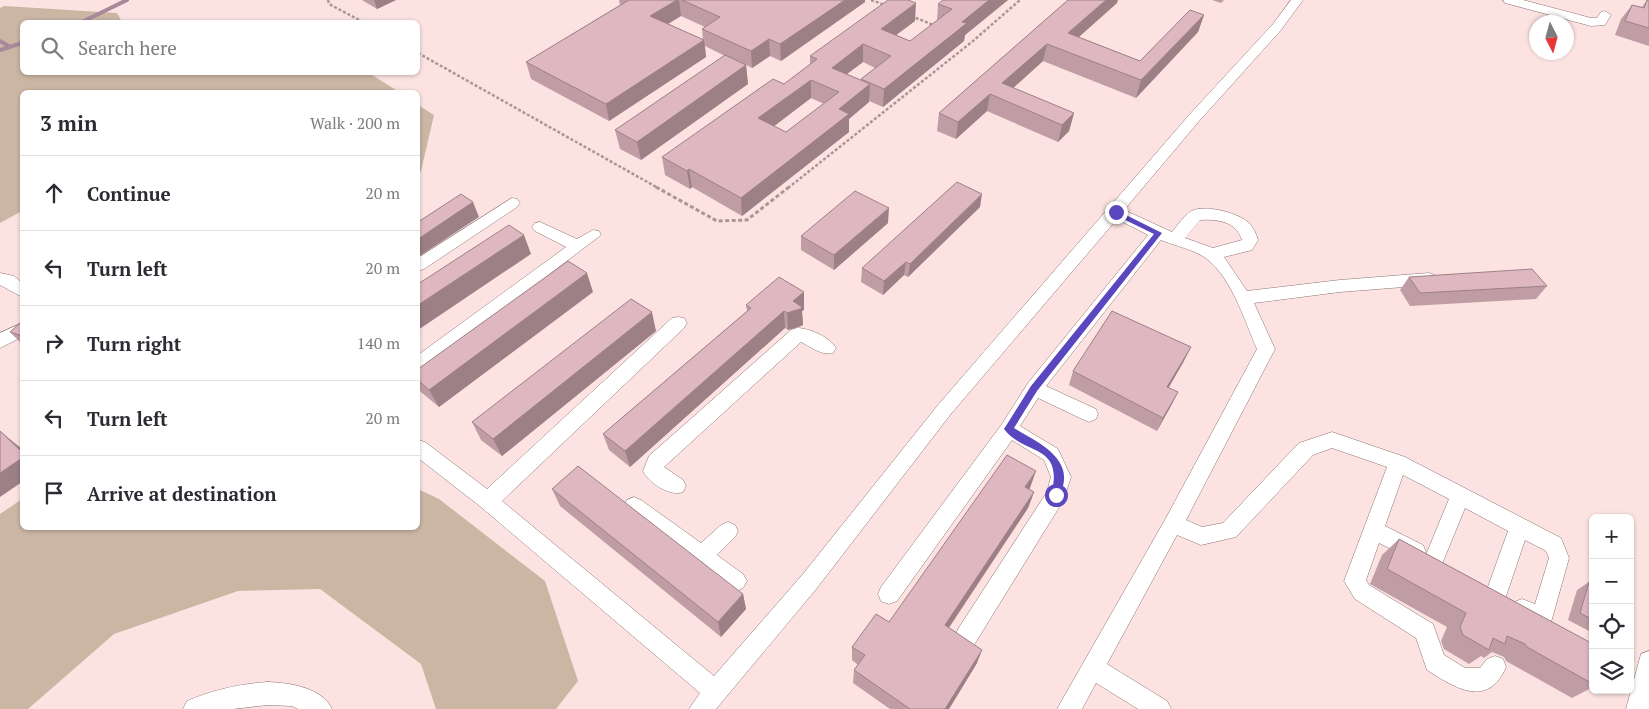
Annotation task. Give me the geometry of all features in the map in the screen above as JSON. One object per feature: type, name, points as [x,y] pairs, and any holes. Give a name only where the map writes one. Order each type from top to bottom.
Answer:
[{"type":"street","points":[[701,709],[810,580],[944,410],[1196,117],[1277,26],[1297,0]]},
{"type":"street","points":[[1509,0],[1591,22],[1602,22],[1605,15]]},
{"type":"street","points":[[420,264],[512,203]]},
{"type":"street","points":[[1069,709],[1173,524],[1266,349],[1243,298],[1226,270],[1212,254],[1166,236],[1116,212]]},
{"type":"street","points":[[889,594],[1009,429],[1034,388],[1166,236],[1196,215],[1206,214],[1233,219],[1242,224],[1249,233],[1250,240],[1246,246],[1212,254]]},
{"type":"street","points":[[540,227],[577,246]]},
{"type":"street","points":[[420,363],[593,235]]},
{"type":"street","points":[[0,278],[8,280],[20,289]]},
{"type":"street","points":[[1243,298],[1340,286],[1449,278]]},
{"type":"street","points":[[488,501],[678,323]]},
{"type":"street","points":[[0,341],[20,331]]},
{"type":"street","points":[[676,486],[653,471],[656,462],[797,335],[803,335],[828,348]]},
{"type":"street","points":[[1034,388],[1090,414]]},
{"type":"street","points":[[966,637],[1056,495],[1061,477],[1051,455],[1009,429]]},
{"type":"street","points":[[1173,524],[1201,536],[1229,531],[1306,449],[1332,440],[1398,463],[1554,545],[1559,558],[1549,624],[1488,591],[1519,527]]},
{"type":"street","points":[[420,450],[488,501],[716,692]]},
{"type":"street","points":[[1398,463],[1355,581],[1362,592],[1425,632],[1435,662],[1462,679],[1485,680],[1495,667]]},
{"type":"street","points":[[1374,530],[1441,566],[1460,496]]},
{"type":"street","points":[[634,506],[736,581]]},
{"type":"street","points":[[702,556],[728,532]]},
{"type":"street","points":[[1638,709],[1646,687],[1649,662]]},
{"type":"street","points":[[1093,668],[1159,709]]},
{"type":"street","points":[[195,709],[215,701],[254,696],[293,695],[320,709]]},
{"type":"path","points":[[328,0],[329,4],[358,20]]},
{"type":"path","points":[[871,0],[890,8]]},
{"type":"path","points":[[420,54],[718,221],[747,220],[973,41],[1020,0]]},
{"type":"path","points":[[908,15],[936,26]]},
{"type":"path","points":[[964,38],[973,41]]},
{"type":"shaded area","points":[[4,6],[117,13],[121,20],[20,20],[20,75],[372,75],[396,90],[20,90],[20,212],[0,223],[0,8]]},
{"type":"shaded area","points":[[420,106],[434,115],[420,172]]},
{"type":"shaded area","points":[[420,490],[439,499],[545,581],[578,681],[556,709],[436,709],[421,664],[320,589],[238,591],[114,634],[28,709],[0,709],[0,514],[20,500],[20,530],[420,530]]},
{"type":"building","points":[[629,0],[677,0],[650,16],[704,40],[606,104],[526,62]]},
{"type":"building","points":[[682,0],[845,0],[780,44],[769,39],[751,51],[702,29],[720,17]]},
{"type":"building","points":[[888,0],[908,0],[916,3],[881,29],[910,41],[952,9],[938,4],[943,0],[989,0],[962,22],[967,23],[884,89],[861,79],[891,56],[863,44],[832,68],[870,84],[839,109],[849,114],[741,198],[689,169],[687,171],[662,157],[773,79],[784,84],[817,59],[810,56]],"holes":[[[811,80],[839,92],[786,132],[758,118]]]},
{"type":"building","points":[[1068,0],[1106,0],[1068,33],[1140,61],[1190,10],[1204,15],[1141,80],[1047,44],[1002,83],[1074,113],[1062,125],[990,94],[958,122],[939,113]]},
{"type":"building","points":[[1647,0],[1649,1],[1649,28],[1625,21],[1632,5],[1644,8]]},
{"type":"building","points":[[725,55],[746,65],[637,142],[615,130]]},
{"type":"building","points":[[957,182],[982,194],[910,264],[906,262],[884,281],[862,268]]},
{"type":"building","points":[[855,191],[889,208],[834,255],[801,236]]},
{"type":"building","points":[[461,194],[473,202],[420,238],[420,221]]},
{"type":"building","points":[[509,225],[524,235],[420,304],[420,283]]},
{"type":"building","points":[[568,261],[587,273],[429,390],[420,382],[420,368]]},
{"type":"building","points":[[1532,269],[1547,286],[1420,293],[1409,277]]},
{"type":"building","points":[[779,277],[804,292],[793,301],[802,307],[800,309],[787,313],[784,311],[625,451],[603,434],[751,308],[746,305]]},
{"type":"building","points":[[631,299],[652,312],[493,439],[472,422]]},
{"type":"building","points":[[1112,311],[1191,347],[1167,387],[1178,392],[1163,418],[1073,371]]},
{"type":"building","points":[[20,323],[20,335],[10,332]]},
{"type":"building","points":[[0,431],[20,450],[20,459],[0,473]]},
{"type":"building","points":[[1007,455],[1036,471],[1025,487],[1034,492],[945,625],[982,650],[945,709],[910,709],[854,670],[865,655],[852,647],[876,614],[889,622]]},
{"type":"building","points":[[578,466],[743,594],[718,622],[552,489]]},
{"type":"building","points":[[1399,539],[1589,642],[1589,682],[1527,647],[1525,644],[1507,636],[1505,644],[1493,638],[1489,650],[1463,635],[1460,627],[1466,613],[1387,569]]},
{"type":"building","points":[[1589,582],[1589,618],[1580,613]]},
{"type":"waterway","points":[[86,20],[127,0]]},
{"type":"waterway","points":[[0,41],[10,47]]},
{"type":"waterway","points":[[10,47],[20,44]]},
{"type":"waterway","points":[[0,50],[10,47]]},
{"type":"route","points":[[1056,495],[1061,477],[1051,455],[1009,429],[1034,388],[1158,233],[1116,212]]}]
